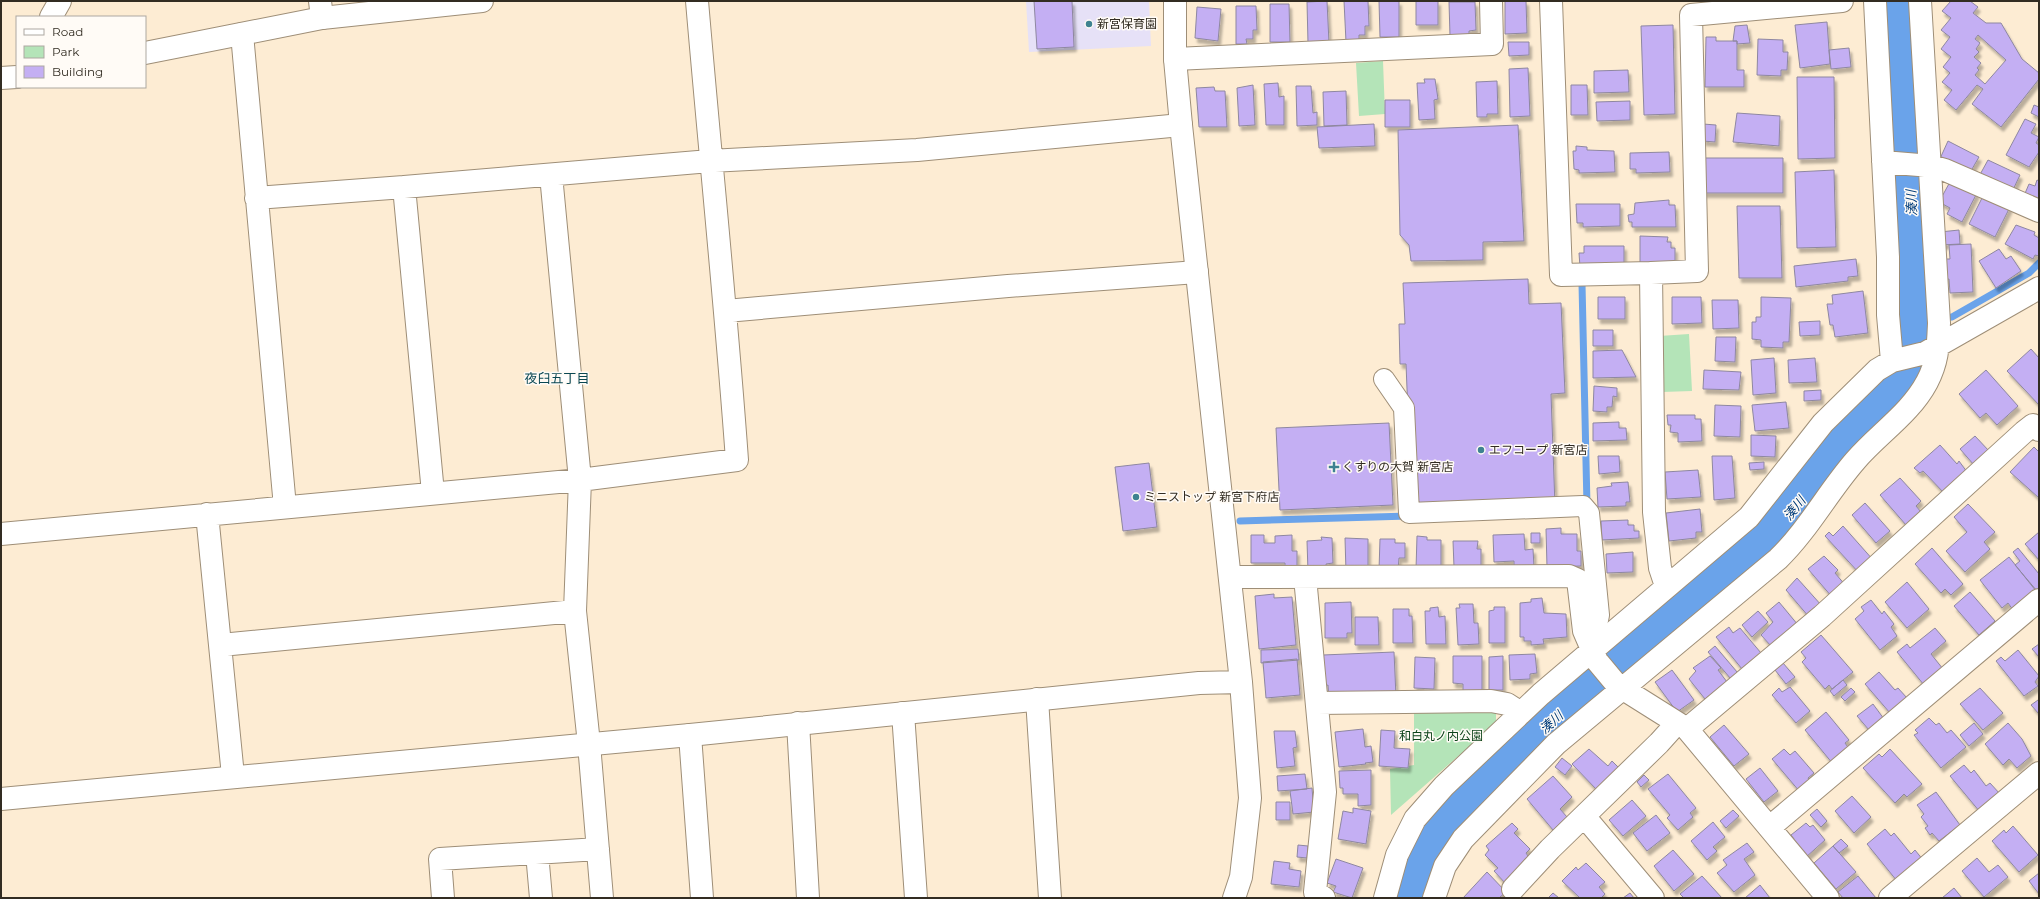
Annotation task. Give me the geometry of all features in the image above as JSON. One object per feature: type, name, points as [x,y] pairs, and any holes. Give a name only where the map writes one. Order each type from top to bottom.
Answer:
[{"type":"street","points":[[52,16],[60,1]]},
{"type":"street","points":[[146,53],[242,34],[321,9],[482,1]]},
{"type":"street","points":[[1,534],[580,480],[737,460],[726,311],[710,162],[697,1]]},
{"type":"street","points":[[1175,1],[1175,59],[1180,125],[1241,682],[1250,798],[1241,877],[1234,898]]},
{"type":"street","points":[[1175,59],[1492,44],[1492,1]]},
{"type":"street","points":[[1551,1],[1561,275],[1697,271],[1691,15],[1842,1]]},
{"type":"street","points":[[1875,1],[1888,162],[1888,315],[1892,361]]},
{"type":"street","points":[[1434,898],[1445,866],[1463,839],[1556,744],[1778,559],[1795,542],[1855,462],[1912,405],[1927,383],[1937,359],[1939,323],[1926,166],[1920,1]]},
{"type":"street","points":[[242,34],[256,198],[286,507]]},
{"type":"street","points":[[1,78],[16,77]]},
{"type":"street","points":[[256,198],[404,188],[710,162],[917,150],[1180,125]]},
{"type":"street","points":[[1888,162],[1926,166],[1945,170],[2039,211]]},
{"type":"street","points":[[551,175],[580,480],[575,611],[589,744],[602,898]]},
{"type":"street","points":[[404,188],[433,493]]},
{"type":"street","points":[[726,311],[1008,286],[1197,272]]},
{"type":"street","points":[[1651,273],[1654,512],[1660,568],[1666,586]]},
{"type":"street","points":[[1384,898],[1397,855],[1415,819],[1444,786],[1521,713],[1592,650],[1749,517],[1823,423],[1877,370],[1892,361],[1925,353],[2039,288]]},
{"type":"street","points":[[1384,378],[1404,408],[1409,513],[1586,510],[1599,616],[1592,650]]},
{"type":"street","points":[[1513,889],[1584,816],[1660,743],[1822,616],[2024,432],[2033,425],[2039,430]]},
{"type":"street","points":[[207,514],[233,776]]},
{"type":"street","points":[[1230,577],[1569,576],[1578,580],[1584,631],[1597,661],[1622,689],[1682,726],[1770,827],[1828,898]]},
{"type":"street","points":[[1305,577],[1325,792],[1315,892],[1324,898]]},
{"type":"street","points":[[1770,827],[2039,600]]},
{"type":"street","points":[[221,645],[575,611]]},
{"type":"street","points":[[1,799],[233,776],[690,735],[1199,683],[1241,682]]},
{"type":"street","points":[[1037,699],[1050,898]]},
{"type":"street","points":[[1316,703],[1491,701],[1507,704],[1521,713]]},
{"type":"street","points":[[903,713],[916,898]]},
{"type":"street","points":[[798,723],[808,898]]},
{"type":"street","points":[[690,735],[702,898]]},
{"type":"street","points":[[1890,898],[2039,774]]},
{"type":"street","points":[[1584,816],[1653,898]]},
{"type":"street","points":[[443,898],[440,859],[598,849]]},
{"type":"street","points":[[537,853],[541,898]]},
{"type":"shaded area","name":"新宮保育園","points":[[1026,1],[1149,1],[1151,46],[1029,52]]},
{"type":"green space","points":[[1383,61],[1385,114],[1359,116],[1356,63]]},
{"type":"green space","points":[[1689,334],[1692,391],[1662,392],[1659,336]]},
{"type":"green space","name":"和白丸ノ内公園","points":[[1496,707],[1496,723],[1391,815],[1390,769],[1414,765],[1414,711]]},
{"type":"building","points":[[1034,1],[1072,1],[1074,47],[1037,49]]},
{"type":"building","points":[[1327,1],[1329,43],[1308,43],[1307,2]]},
{"type":"building","points":[[1344,1],[1368,1],[1369,26],[1365,26],[1365,35],[1359,35],[1359,41],[1346,42]]},
{"type":"building","points":[[1379,1],[1399,1],[1399,37],[1380,37]]},
{"type":"building","points":[[1416,1],[1438,1],[1438,25],[1416,25]]},
{"type":"building","points":[[1505,1],[1526,1],[1527,33],[1505,34]]},
{"type":"building","points":[[1951,1],[1970,1],[1978,7],[1973,13],[1986,23],[2001,23],[2022,59],[2039,73],[2039,79],[2001,127],[1972,104],[1983,89],[1977,85],[1956,110],[1944,100],[1952,90],[1942,82],[1950,73],[1943,67],[1951,57],[1941,49],[1950,37],[1941,30],[1951,18],[1942,11]],"holes":[[[1978,35],[2006,60],[1985,84],[1975,75],[1979,70],[1977,68],[1981,63],[1974,57],[1979,52],[1976,49],[1980,43],[1975,39]]]},
{"type":"building","points":[[1449,2],[1475,2],[1476,30],[1469,31],[1469,35],[1450,36]]},
{"type":"building","points":[[1270,4],[1289,4],[1290,42],[1270,42]]},
{"type":"building","points":[[1236,6],[1256,6],[1257,30],[1253,30],[1253,39],[1246,39],[1247,44],[1236,44]]},
{"type":"building","points":[[1197,7],[1221,9],[1218,41],[1195,38]]},
{"type":"building","points":[[1827,22],[1830,64],[1800,68],[1795,25]]},
{"type":"building","points":[[1673,25],[1675,114],[1644,115],[1641,26]]},
{"type":"building","points":[[1747,25],[1750,43],[1737,44],[1737,41],[1733,41],[1735,26]]},
{"type":"building","points":[[1706,37],[1716,37],[1716,41],[1737,41],[1737,70],[1744,70],[1744,87],[1705,87]]},
{"type":"building","points":[[1758,39],[1783,40],[1783,52],[1788,52],[1787,70],[1781,70],[1781,76],[1757,75]]},
{"type":"building","points":[[1508,42],[1529,42],[1529,55],[1509,56]]},
{"type":"building","points":[[1849,48],[1851,67],[1831,69],[1829,50]]},
{"type":"building","points":[[1528,68],[1530,116],[1510,117],[1509,69]]},
{"type":"building","points":[[1628,70],[1629,92],[1594,93],[1594,71]]},
{"type":"building","points":[[1797,77],[1834,77],[1835,158],[1798,159]]},
{"type":"building","points":[[1424,79],[1435,79],[1438,99],[1434,100],[1435,119],[1419,120],[1417,83],[1425,83]]},
{"type":"building","points":[[1497,81],[1498,114],[1487,114],[1487,117],[1477,117],[1476,82]]},
{"type":"building","points":[[1278,83],[1279,97],[1284,96],[1284,125],[1266,125],[1264,84]]},
{"type":"building","points":[[1253,85],[1255,125],[1239,126],[1237,88]]},
{"type":"building","points":[[1571,85],[1587,85],[1588,115],[1571,115]]},
{"type":"building","points":[[1296,86],[1311,86],[1313,113],[1317,112],[1317,125],[1297,126]]},
{"type":"building","points":[[1214,87],[1215,91],[1225,91],[1227,127],[1199,127],[1196,88]]},
{"type":"building","points":[[1346,91],[1347,125],[1324,126],[1323,92]]},
{"type":"building","points":[[1385,100],[1410,100],[1410,127],[1385,127]]},
{"type":"building","points":[[1630,101],[1630,120],[1597,121],[1596,102]]},
{"type":"building","points":[[2034,105],[2039,107],[2039,117],[2031,113]]},
{"type":"building","points":[[1737,113],[1780,116],[1779,146],[1733,142]]},
{"type":"building","points":[[2025,119],[2036,124],[2031,133],[2039,137],[2036,143],[2039,145],[2039,152],[2029,167],[2006,155]]},
{"type":"building","points":[[1374,124],[1375,146],[1319,148],[1317,127]]},
{"type":"building","points":[[1703,124],[1716,125],[1715,142],[1703,141]]},
{"type":"building","points":[[1518,125],[1524,241],[1483,242],[1483,260],[1411,261],[1409,245],[1400,235],[1398,130]]},
{"type":"building","points":[[1948,141],[1979,157],[1968,176],[1938,163]]},
{"type":"building","points":[[1576,146],[1587,147],[1587,150],[1614,151],[1615,172],[1579,173],[1579,170],[1574,169],[1573,151],[1576,151]]},
{"type":"building","points":[[1669,152],[1670,172],[1636,173],[1636,169],[1630,169],[1630,153]]},
{"type":"building","points":[[1698,158],[1783,158],[1783,193],[1698,193]]},
{"type":"building","points":[[1988,160],[2020,175],[2011,194],[1977,180]]},
{"type":"building","points":[[1834,170],[1836,247],[1797,248],[1795,172]]},
{"type":"building","points":[[1951,180],[1977,193],[1962,222],[1947,214],[1950,208],[1939,202]]},
{"type":"building","points":[[2037,180],[2039,181],[2039,206],[2023,198],[2029,184],[2035,186]]},
{"type":"building","points":[[1982,198],[2010,207],[1995,237],[1969,224]]},
{"type":"building","points":[[1669,200],[1669,205],[1675,205],[1676,227],[1632,227],[1632,222],[1629,222],[1628,215],[1634,214],[1635,203]]},
{"type":"building","points":[[1576,204],[1620,204],[1620,226],[1583,227],[1583,223],[1577,223]]},
{"type":"building","points":[[1737,206],[1780,206],[1782,278],[1739,278]]},
{"type":"building","points":[[2016,225],[2035,232],[2034,235],[2039,238],[2039,256],[2035,255],[2033,259],[2005,244]]},
{"type":"building","points":[[1959,230],[1960,244],[1941,245],[1940,232]]},
{"type":"building","points":[[1640,236],[1668,237],[1667,242],[1671,242],[1671,248],[1675,248],[1675,267],[1640,267]]},
{"type":"building","points":[[1971,244],[1973,292],[1950,293],[1949,279],[1942,280],[1942,259],[1950,259],[1949,245]]},
{"type":"building","points":[[1584,246],[1624,246],[1624,267],[1580,267],[1579,253],[1584,253]]},
{"type":"building","points":[[1999,249],[2006,259],[2011,256],[2021,271],[1996,288],[1979,261]]},
{"type":"building","points":[[1856,259],[1858,276],[1848,277],[1848,281],[1796,287],[1794,266]]},
{"type":"building","name":"エフコープ 新宮店","points":[[1528,279],[1529,304],[1561,303],[1565,393],[1551,394],[1555,506],[1412,511],[1406,364],[1400,364],[1399,324],[1405,324],[1403,283]]},
{"type":"building","points":[[1863,291],[1868,333],[1835,337],[1833,325],[1830,325],[1827,304],[1833,304],[1832,295]]},
{"type":"building","points":[[1598,297],[1625,297],[1625,319],[1598,319]]},
{"type":"building","points":[[1672,297],[1701,297],[1702,323],[1672,324]]},
{"type":"building","points":[[1761,297],[1791,298],[1789,342],[1783,342],[1783,348],[1761,347],[1761,340],[1752,339],[1752,322],[1756,322],[1756,317],[1761,317]]},
{"type":"building","points":[[1712,300],[1738,300],[1739,328],[1713,329]]},
{"type":"building","points":[[1820,321],[1820,335],[1800,336],[1799,322]]},
{"type":"building","points":[[1593,330],[1613,330],[1613,346],[1593,346]]},
{"type":"building","points":[[1716,337],[1736,337],[1735,362],[1715,361]]},
{"type":"building","points":[[2031,349],[2039,358],[2039,405],[2007,371]]},
{"type":"building","points":[[1622,350],[1636,377],[1593,378],[1593,351]]},
{"type":"building","points":[[1774,358],[1776,393],[1753,395],[1751,360]]},
{"type":"building","points":[[1815,358],[1817,382],[1789,383],[1788,360]]},
{"type":"building","points":[[1704,370],[1741,372],[1739,390],[1703,389]]},
{"type":"building","points":[[1986,370],[2018,406],[1997,425],[1986,413],[1980,418],[1959,394]]},
{"type":"building","points":[[1594,386],[1617,388],[1617,397],[1613,396],[1612,407],[1607,407],[1607,412],[1593,411]]},
{"type":"building","points":[[1821,390],[1821,400],[1804,401],[1804,391]]},
{"type":"building","points":[[1786,402],[1789,428],[1755,431],[1752,405]]},
{"type":"building","points":[[1715,405],[1741,406],[1740,437],[1714,436]]},
{"type":"building","points":[[1667,415],[1695,415],[1695,419],[1701,419],[1702,441],[1678,442],[1678,433],[1670,432],[1671,425],[1668,425]]},
{"type":"building","points":[[1619,422],[1619,428],[1626,428],[1627,440],[1593,441],[1593,423]]},
{"type":"building","name":"くすりの大賀 新宮店","points":[[1389,423],[1393,505],[1280,510],[1276,428]]},
{"type":"building","points":[[1751,435],[1776,436],[1775,457],[1751,456]]},
{"type":"building","points":[[1975,436],[1989,451],[1974,465],[1960,449]]},
{"type":"building","points":[[1940,445],[1957,464],[1959,461],[1967,472],[1944,493],[1923,471],[1920,473],[1914,468]]},
{"type":"building","points":[[2034,447],[2039,452],[2039,498],[2010,472]]},
{"type":"building","points":[[1598,456],[1619,456],[1620,472],[1599,474]]},
{"type":"building","points":[[1712,456],[1732,456],[1735,498],[1714,500]]},
{"type":"building","points":[[1764,462],[1764,469],[1750,470],[1749,463]]},
{"type":"building","name":"ミニストップ 新宮下府店","points":[[1149,463],[1157,527],[1123,531],[1115,467]]},
{"type":"building","points":[[1698,470],[1701,497],[1667,499],[1665,472]]},
{"type":"building","points":[[1900,478],[1921,501],[1916,506],[1921,512],[1906,525],[1880,495]]},
{"type":"building","points":[[1628,482],[1630,502],[1626,502],[1626,506],[1598,507],[1597,488],[1612,486],[1611,483]]},
{"type":"building","points":[[1865,503],[1890,531],[1876,543],[1852,515]]},
{"type":"building","points":[[1968,504],[1995,532],[1984,542],[1990,549],[1965,572],[1946,551],[1967,532],[1954,517]]},
{"type":"building","points":[[1700,509],[1702,532],[1696,532],[1696,538],[1669,541],[1666,513]]},
{"type":"building","points":[[1628,520],[1628,525],[1634,525],[1634,531],[1639,531],[1639,538],[1602,540],[1601,521]]},
{"type":"building","points":[[1843,526],[1874,561],[1860,574],[1825,536],[1829,532],[1833,536]]},
{"type":"building","points":[[1561,528],[1561,534],[1577,534],[1577,551],[1581,551],[1581,566],[1547,567],[1546,529]]},
{"type":"building","points":[[2039,532],[2039,560],[2025,544]]},
{"type":"building","points":[[1531,533],[1540,533],[1540,543],[1531,543]]},
{"type":"building","points":[[1524,534],[1525,550],[1533,549],[1534,567],[1514,568],[1514,561],[1494,562],[1493,535]]},
{"type":"building","points":[[1251,535],[1264,535],[1264,543],[1275,543],[1275,536],[1292,535],[1292,551],[1297,551],[1297,572],[1285,571],[1285,563],[1251,563]]},
{"type":"building","points":[[1417,536],[1427,537],[1427,540],[1441,540],[1441,566],[1416,569]]},
{"type":"building","points":[[1321,537],[1332,538],[1333,563],[1326,564],[1327,571],[1308,572],[1307,541],[1322,540]]},
{"type":"building","points":[[1345,538],[1368,539],[1368,569],[1346,572]]},
{"type":"building","points":[[1380,539],[1395,539],[1395,543],[1405,543],[1405,558],[1399,558],[1398,570],[1379,570]]},
{"type":"building","points":[[1453,541],[1478,541],[1477,549],[1481,549],[1481,566],[1454,567]]},
{"type":"building","points":[[1932,548],[1963,584],[1951,595],[1945,589],[1941,593],[1915,564]]},
{"type":"building","points":[[2018,548],[2039,574],[2039,589],[2037,591],[2015,565],[2020,561],[2013,552]]},
{"type":"building","points":[[1633,552],[1633,572],[1607,573],[1606,554]]},
{"type":"building","points":[[1824,556],[1838,570],[1835,573],[1846,586],[1832,597],[1808,569]]},
{"type":"building","points":[[2009,557],[2036,591],[2013,610],[2008,603],[2002,608],[1980,580]]},
{"type":"building","points":[[1797,578],[1822,606],[1809,617],[1786,590]]},
{"type":"building","points":[[1907,582],[1929,609],[1907,628],[1885,602]]},
{"type":"building","points":[[1970,592],[1995,621],[1979,635],[1954,606]]},
{"type":"building","points":[[1274,594],[1274,598],[1292,597],[1296,645],[1259,649],[1255,596]]},
{"type":"building","points":[[1542,598],[1544,613],[1566,614],[1567,637],[1543,639],[1544,644],[1531,645],[1531,641],[1524,641],[1524,637],[1520,637],[1520,603],[1531,602],[1531,599]]},
{"type":"building","points":[[1871,600],[1882,614],[1884,611],[1894,624],[1891,627],[1897,636],[1880,650],[1855,619],[1864,611],[1861,607]]},
{"type":"building","points":[[1351,602],[1352,633],[1347,633],[1347,638],[1325,638],[1325,603]]},
{"type":"building","points":[[1779,602],[1798,625],[1771,646],[1761,635],[1773,622],[1766,613]]},
{"type":"building","points":[[1459,604],[1473,604],[1474,623],[1478,623],[1479,644],[1458,645],[1456,608],[1460,608]]},
{"type":"building","points":[[1438,607],[1439,617],[1445,616],[1446,644],[1426,644],[1425,611],[1430,611],[1430,608]]},
{"type":"building","points":[[1494,607],[1505,607],[1505,643],[1489,643],[1489,611],[1494,610]]},
{"type":"building","points":[[1393,609],[1409,609],[1409,616],[1412,616],[1413,643],[1393,643]]},
{"type":"building","points":[[1758,611],[1768,622],[1752,637],[1742,625]]},
{"type":"building","points":[[1355,617],[1378,617],[1379,645],[1355,645]]},
{"type":"building","points":[[1729,627],[1733,633],[1740,628],[1761,653],[1742,669],[1716,637]]},
{"type":"building","points":[[1935,628],[1946,641],[1931,654],[1943,669],[1924,685],[1897,652],[1907,644],[1910,648]]},
{"type":"building","points":[[1821,635],[1853,672],[1832,689],[1829,685],[1825,689],[1802,662],[1806,658],[1801,652]]},
{"type":"building","points":[[2039,644],[2039,657],[2032,649]]},
{"type":"building","points":[[1715,646],[1743,679],[1736,685],[1708,652]]},
{"type":"building","points":[[1298,649],[1299,660],[1261,663],[1261,650]]},
{"type":"building","points":[[2018,650],[2039,676],[2035,682],[2038,686],[2024,696],[1996,661],[2001,657],[2005,661]]},
{"type":"building","points":[[1394,652],[1396,697],[1329,700],[1328,685],[1325,686],[1323,655]]},
{"type":"building","points":[[1535,654],[1537,673],[1530,674],[1530,679],[1510,680],[1509,655]]},
{"type":"building","points":[[1453,656],[1482,656],[1482,693],[1463,693],[1463,684],[1453,683]]},
{"type":"building","points":[[1503,656],[1503,690],[1489,690],[1489,657]]},
{"type":"building","points":[[1710,656],[1721,668],[1718,670],[1727,682],[1705,699],[1689,679],[1696,671],[1693,668]]},
{"type":"building","points":[[1415,657],[1435,658],[1434,689],[1414,688]]},
{"type":"building","points":[[1297,659],[1300,695],[1266,698],[1263,662]]},
{"type":"building","points":[[1783,663],[1795,677],[1786,684],[1775,670]]},
{"type":"building","points":[[1672,670],[1694,700],[1677,712],[1655,682]]},
{"type":"building","points":[[1879,672],[1895,690],[1898,688],[1907,698],[1890,713],[1865,684]]},
{"type":"building","points":[[1843,680],[1847,685],[1834,696],[1830,691]]},
{"type":"building","points":[[1790,687],[1810,711],[1796,723],[1772,695],[1779,688],[1782,692]]},
{"type":"building","points":[[1851,688],[1855,692],[1845,701],[1841,697]]},
{"type":"building","points":[[1980,688],[2003,713],[1983,730],[1960,704]]},
{"type":"building","points":[[2038,700],[2039,701],[2039,714],[2031,705]]},
{"type":"building","points":[[1873,704],[1884,719],[1869,730],[1857,716]]},
{"type":"building","points":[[1826,712],[1849,740],[1845,743],[1850,750],[1833,764],[1805,730]]},
{"type":"building","points":[[1929,718],[1936,725],[1939,723],[1947,733],[1951,730],[1966,747],[1941,768],[1914,735],[1918,733],[1915,730]]},
{"type":"building","points":[[1974,723],[1983,734],[1969,746],[1960,735]]},
{"type":"building","points":[[2008,723],[2022,739],[2031,756],[2017,768],[2009,759],[2003,765],[1985,744]]},
{"type":"building","points":[[1724,725],[1749,754],[1734,766],[1710,737]]},
{"type":"building","points":[[1363,729],[1365,747],[1371,746],[1373,762],[1339,767],[1335,732]]},
{"type":"building","points":[[1381,730],[1395,731],[1394,748],[1410,749],[1408,768],[1379,766]]},
{"type":"building","points":[[1274,731],[1295,731],[1297,747],[1293,748],[1295,766],[1277,768]]},
{"type":"building","points":[[1589,749],[1608,766],[1612,761],[1619,768],[1596,789],[1572,764]]},
{"type":"building","points":[[1784,749],[1790,755],[1795,751],[1814,773],[1808,778],[1811,783],[1800,792],[1772,759]]},
{"type":"building","points":[[1890,749],[1922,784],[1907,797],[1904,794],[1895,803],[1863,768],[1879,754],[1882,757]]},
{"type":"building","points":[[1562,758],[1572,766],[1565,775],[1555,767]]},
{"type":"building","points":[[1964,765],[1971,773],[1974,770],[1986,786],[1990,783],[2000,794],[1980,812],[1950,776]]},
{"type":"building","points":[[1760,768],[1778,791],[1764,802],[1746,779]]},
{"type":"building","points":[[1371,770],[1371,805],[1358,806],[1358,794],[1343,794],[1343,788],[1340,788],[1339,771]]},
{"type":"building","points":[[1305,774],[1307,789],[1278,791],[1277,776]]},
{"type":"building","points":[[1668,774],[1696,808],[1690,813],[1693,817],[1678,830],[1667,818],[1670,815],[1648,789]]},
{"type":"building","points":[[1644,775],[1649,780],[1641,787],[1637,782]]},
{"type":"building","points":[[1553,776],[1572,797],[1560,809],[1567,817],[1553,830],[1527,799]]},
{"type":"building","points":[[1312,788],[1314,812],[1293,814],[1290,791]]},
{"type":"building","points":[[1936,792],[1960,825],[1939,841],[1932,833],[1930,835],[1925,828],[1928,826],[1921,817],[1924,814],[1917,805]]},
{"type":"building","points":[[1852,796],[1871,817],[1854,833],[1835,811]]},
{"type":"building","points":[[1632,800],[1646,816],[1623,836],[1609,820]]},
{"type":"building","points":[[1276,802],[1290,802],[1290,820],[1276,820]]},
{"type":"building","points":[[1353,808],[1371,811],[1366,844],[1338,839],[1343,811],[1353,813]]},
{"type":"building","points":[[1817,809],[1827,821],[1821,827],[1810,815]]},
{"type":"building","points":[[1733,810],[1739,816],[1726,828],[1720,821]]},
{"type":"building","points":[[1656,815],[1670,833],[1647,851],[1633,833]]},
{"type":"building","points":[[1713,822],[1725,837],[1713,847],[1717,851],[1707,860],[1691,841]]},
{"type":"building","points":[[1512,823],[1518,829],[1514,833],[1530,849],[1526,853],[1528,856],[1522,863],[1525,867],[1506,884],[1494,871],[1498,868],[1485,855],[1489,850],[1486,846]]},
{"type":"building","points":[[1806,823],[1810,827],[1813,825],[1825,840],[1805,858],[1790,843],[1794,839],[1791,835]]},
{"type":"building","points":[[2013,826],[2038,855],[2019,872],[1992,841],[2004,830],[2006,833]]},
{"type":"building","points":[[1885,829],[1891,836],[1894,833],[1911,854],[1915,850],[1923,860],[1897,881],[1867,844]]},
{"type":"building","points":[[1841,839],[1848,846],[1839,853],[1833,846]]},
{"type":"building","points":[[1747,843],[1754,852],[1744,859],[1755,875],[1734,892],[1717,873],[1727,865],[1723,860]]},
{"type":"building","points":[[1298,845],[1308,846],[1307,858],[1297,857]]},
{"type":"building","points":[[1833,846],[1856,872],[1836,889],[1814,863]]},
{"type":"building","points":[[1673,850],[1694,874],[1674,891],[1654,866]]},
{"type":"building","points":[[1977,858],[1989,872],[1998,865],[2008,877],[1984,897],[1962,871]]},
{"type":"building","points":[[1336,859],[1363,868],[1352,898],[1333,892],[1336,886],[1327,883]]},
{"type":"building","points":[[1274,861],[1290,863],[1289,869],[1301,871],[1299,887],[1271,884]]},
{"type":"building","points":[[1586,863],[1605,882],[1599,887],[1605,894],[1601,898],[1580,898],[1562,881],[1576,867],[1578,870]]},
{"type":"building","points":[[1487,872],[1506,892],[1499,898],[1463,898]]},
{"type":"building","points":[[2039,873],[2039,894],[2029,881]]},
{"type":"building","points":[[1702,876],[1722,898],[1684,898],[1680,894]]},
{"type":"building","points":[[1858,876],[1876,898],[1843,898],[1838,892]]},
{"type":"building","points":[[1760,885],[1770,898],[1745,898]]},
{"type":"building","points":[[1954,888],[1962,898],[1942,898]]},
{"type":"building","points":[[1553,893],[1559,898],[1548,898]]},
{"type":"building","points":[[1630,893],[1634,898],[1623,898]]},
{"type":"waterway","name":"湊川","points":[[1415,898],[1442,830],[1546,726],[1778,528],[1843,448],[1906,381],[1916,320],[1902,1]]},
{"type":"waterway","points":[[1916,320],[1952,317],[2029,273],[2039,263]]},
{"type":"waterway","points":[[1582,284],[1587,506]]},
{"type":"waterway","points":[[1240,521],[1409,516]]},
{"type":"place","name":"新宮保育園","points":[[1089,24]]},
{"type":"place","name":"エフコープ 新宮店","points":[[1481,450]]},
{"type":"place","name":"くすりの大賀 新宮店","points":[[1334,467]]},
{"type":"place","name":"ミニストップ 新宮下府店","points":[[1136,497]]},
{"type":"district","name":"夜臼五丁目","points":[[557,378]]}]
